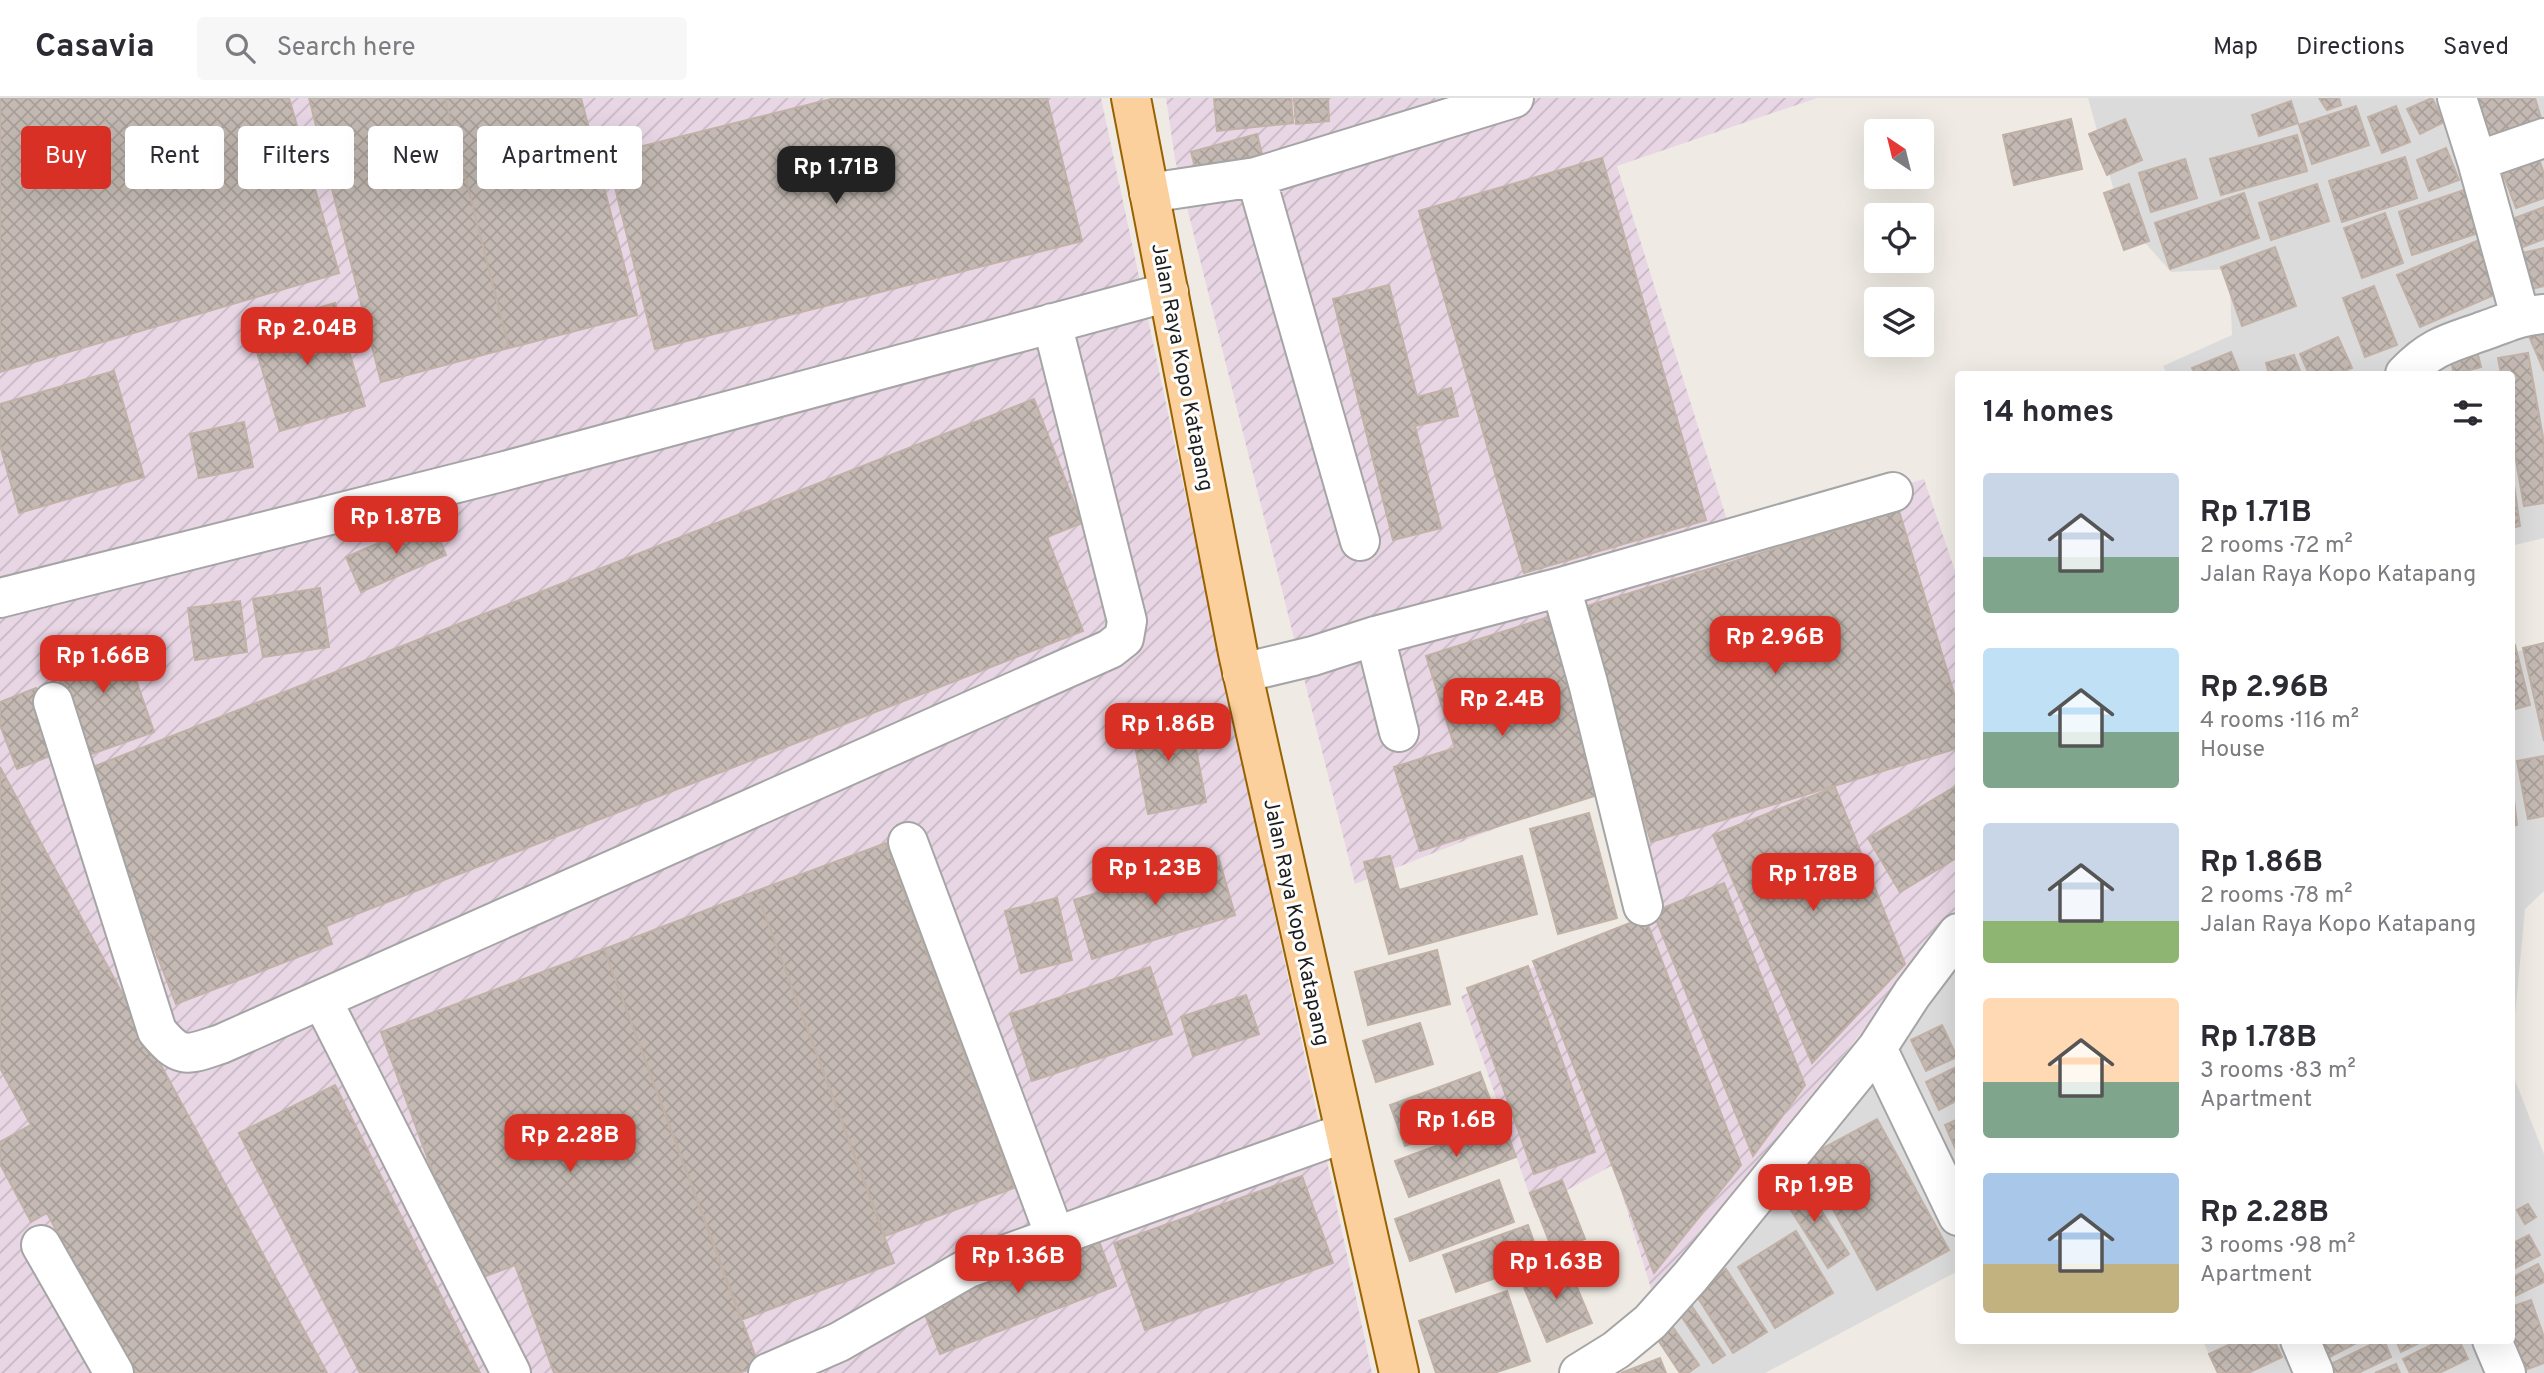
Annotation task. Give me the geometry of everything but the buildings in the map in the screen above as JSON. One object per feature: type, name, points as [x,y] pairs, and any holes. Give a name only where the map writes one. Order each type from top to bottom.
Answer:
[{"type":"main road","name":"Jalan Raya Kopo Katapang","points":[[1131,98],[1242,673],[1399,1373]]},
{"type":"street","points":[[1149,193],[1256,177],[1514,98]]},
{"type":"street","points":[[2409,371],[2437,347],[2532,315],[2456,98]]},
{"type":"street","points":[[2477,161],[2544,138]]},
{"type":"street","points":[[1256,177],[1360,541]]},
{"type":"street","points":[[0,598],[500,472],[1169,292]]},
{"type":"street","points":[[53,702],[157,1031],[172,1048],[191,1054],[221,1044],[1097,655],[1124,638],[1127,621],[1052,323]]},
{"type":"street","points":[[1242,673],[1314,656],[1375,636],[1561,587],[1893,492]]},
{"type":"street","points":[[1561,587],[1588,683],[1643,906]]},
{"type":"street","points":[[1375,636],[1399,732]]},
{"type":"street","points":[[908,842],[1055,1236]]},
{"type":"street","points":[[1579,1373],[1616,1350],[1650,1322],[1708,1255],[1877,1048],[1912,994],[1955,937]]},
{"type":"street","points":[[322,1000],[511,1373]]},
{"type":"street","points":[[1877,1048],[1955,1210]]},
{"type":"street","points":[[768,1373],[839,1342],[968,1268],[1344,1133]]},
{"type":"street","points":[[41,1245],[114,1373]]},
{"type":"street","points":[[2302,1344],[2314,1373]]},
{"type":"street","points":[[2494,1344],[2506,1373]]},
{"type":"shaded area","points":[[0,98],[1101,98],[1372,1373],[0,1373]]},
{"type":"shaded area","points":[[1166,98],[1817,98],[1617,166],[1732,536],[1924,479],[1955,571],[1955,913],[1654,1298],[1613,1165],[1534,1208],[1461,996],[1643,923],[1606,785],[1355,884],[1175,159]]},
{"type":"shaded area","points":[[2088,98],[2544,98],[2544,538],[2515,545],[2515,371],[2166,371],[2163,366],[2232,335],[2229,269],[2171,272],[2121,216]]},
{"type":"shaded area","points":[[2544,645],[2544,891],[2525,909],[2515,1016],[2515,652]]},
{"type":"shaded area","points":[[1955,962],[1955,1273],[1765,1373],[1687,1373],[1659,1326]]},
{"type":"shaded area","points":[[2515,1080],[2544,1154],[2544,1373],[2217,1373],[2204,1344],[2515,1344]]}]
